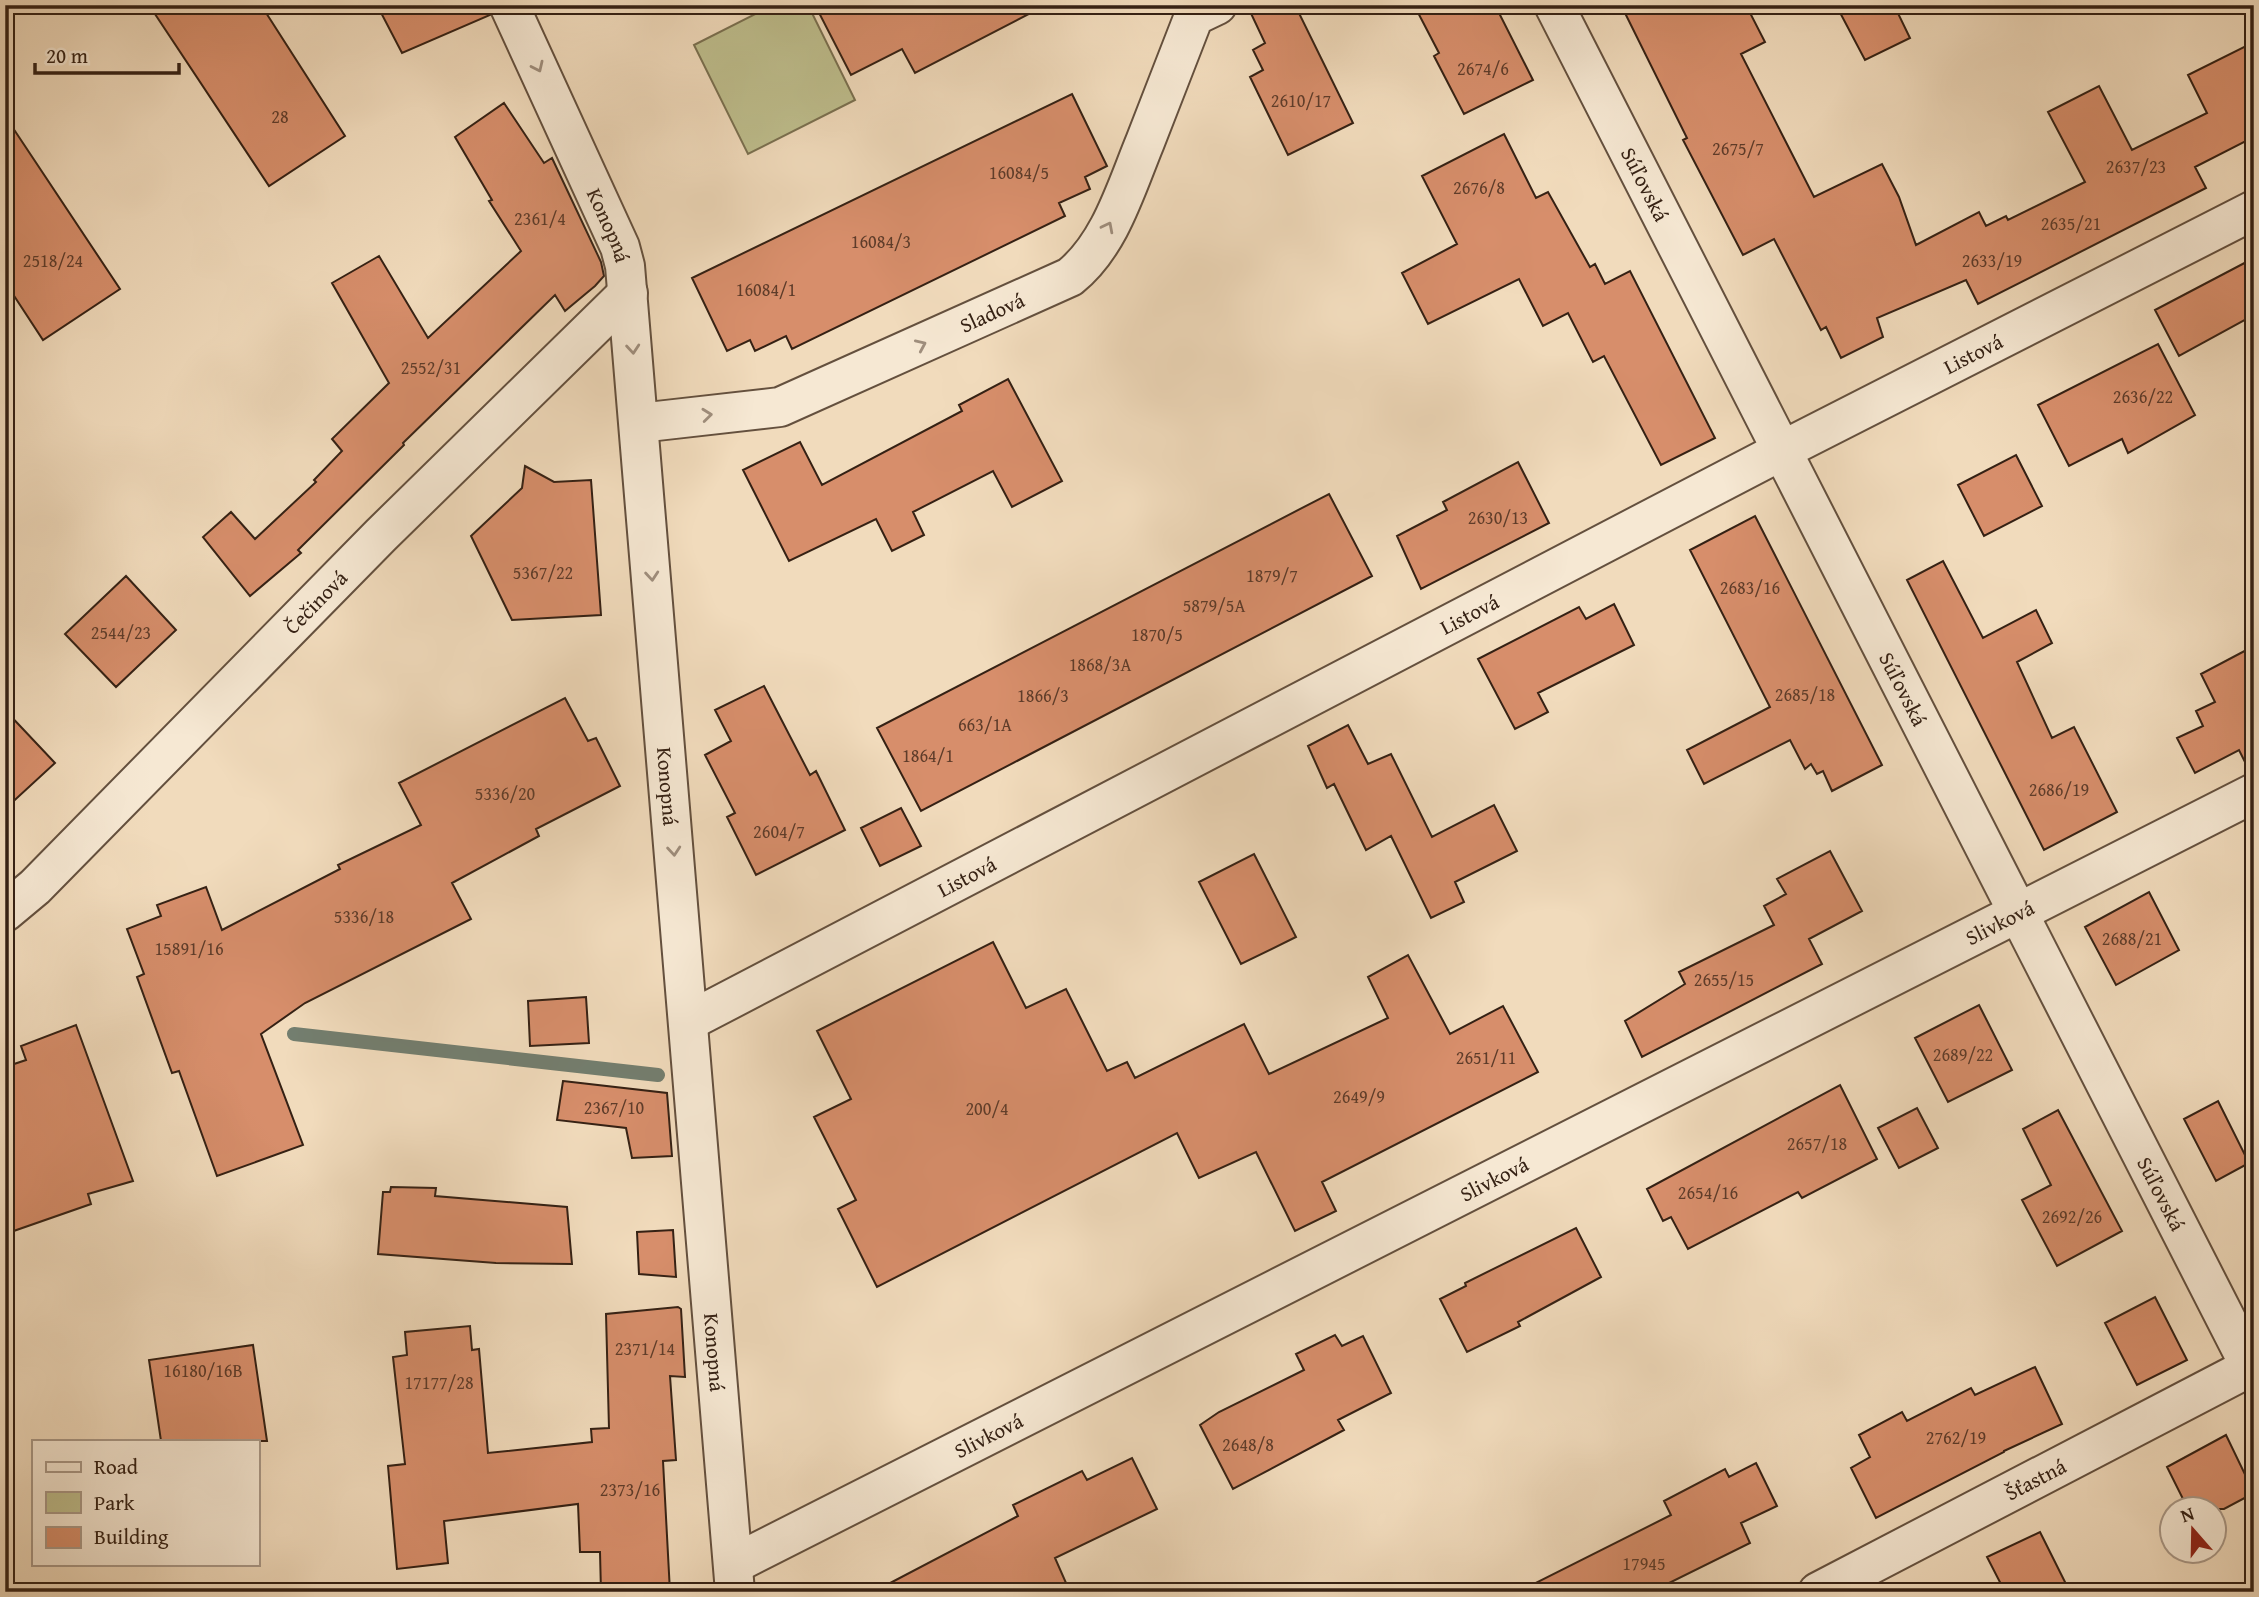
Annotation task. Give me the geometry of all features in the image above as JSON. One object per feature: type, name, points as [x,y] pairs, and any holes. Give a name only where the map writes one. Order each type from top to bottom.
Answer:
[{"type":"street","name":"Konopná","points":[[509,5],[620,247],[625,266],[734,1578]]},
{"type":"street","name":"Súľovská","points":[[1553,5],[2253,1369]]},
{"type":"street","name":"Sladová","points":[[639,424],[780,407],[1070,277],[1087,260],[1105,233],[1206,11]]},
{"type":"street","name":"Listová","points":[[688,1021],[1782,451],[2254,210]]},
{"type":"street","name":"Čečinová","points":[[5,912],[35,887],[381,535],[628,293]]},
{"type":"street","name":"Slivková","points":[[734,1578],[2017,912],[2254,793]]},
{"type":"street","name":"Šťastná","points":[[1818,1592],[2253,1369]]},
{"type":"green space","points":[[773,5],[808,5],[855,100],[748,154],[694,45]]},
{"type":"building","points":[[149,5],[261,5],[345,136],[269,186]]},
{"type":"building","points":[[377,5],[488,5],[490,15],[402,53]]},
{"type":"building","points":[[815,5],[1046,5],[915,73],[902,49],[851,75]]},
{"type":"building","points":[[1247,5],[1295,5],[1353,123],[1288,155],[1250,77],[1263,70],[1253,50],[1265,43]]},
{"type":"building","points":[[1414,5],[1495,5],[1533,80],[1464,114],[1434,56],[1439,53]]},
{"type":"building","points":[[1621,5],[1746,5],[1765,42],[1741,54],[1814,197],[1882,164],[1899,197],[1916,245],[1979,212],[1986,226],[2006,216],[2008,220],[2085,182],[2048,112],[2099,86],[2132,150],[2207,113],[2188,75],[2254,42],[2254,137],[2195,167],[2206,188],[1978,304],[1966,280],[1877,318],[1883,337],[1841,358],[1826,327],[1821,330],[1774,239],[1743,255],[1683,140],[1687,138]]},
{"type":"building","points":[[1836,5],[1894,5],[1910,38],[1865,60]]},
{"type":"building","points":[[1072,94],[1107,166],[1085,177],[1090,189],[1059,203],[1065,216],[792,349],[786,336],[755,351],[750,340],[727,351],[692,278]]},
{"type":"building","points":[[504,103],[544,163],[552,158],[601,262],[604,276],[565,311],[555,295],[403,443],[404,445],[298,550],[301,553],[250,596],[203,537],[231,512],[255,539],[316,482],[314,480],[342,451],[332,439],[389,383],[332,283],[379,256],[428,338],[521,251],[489,201],[492,200],[455,137]]},
{"type":"building","points":[[5,116],[120,289],[43,340],[5,282]]},
{"type":"building","points":[[1504,134],[1536,198],[1548,192],[1590,267],[1595,264],[1605,284],[1630,271],[1715,438],[1661,465],[1604,356],[1593,362],[1568,313],[1543,326],[1519,279],[1428,324],[1402,273],[1457,244],[1422,176]]},
{"type":"building","points":[[2254,258],[2254,315],[2179,356],[2155,310]]},
{"type":"building","points":[[2158,344],[2195,415],[2128,453],[2122,439],[2069,466],[2038,405]]},
{"type":"building","points":[[1008,379],[1062,481],[1012,507],[993,471],[913,512],[924,535],[892,551],[876,519],[789,561],[743,470],[800,442],[822,485],[962,411],[959,405]]},
{"type":"building","points":[[2016,455],[2042,506],[1984,536],[1958,485]]},
{"type":"building","points":[[1518,462],[1549,523],[1421,589],[1397,536],[1447,510],[1443,502]]},
{"type":"building","points":[[525,466],[554,482],[591,480],[601,615],[512,620],[471,536],[522,488]]},
{"type":"building","points":[[1329,494],[1372,576],[921,811],[877,728]]},
{"type":"building","points":[[1755,516],[1882,765],[1832,791],[1823,771],[1817,774],[1811,764],[1805,769],[1790,740],[1704,784],[1687,750],[1770,707],[1690,550]]},
{"type":"building","points":[[1943,561],[1983,638],[2036,610],[2052,643],[2017,662],[2052,738],[2074,727],[2117,812],[2044,850],[1907,580]]},
{"type":"building","points":[[126,576],[176,630],[116,687],[65,634]]},
{"type":"building","points":[[1614,604],[1634,645],[1538,693],[1548,712],[1515,729],[1478,659],[1579,607],[1586,619]]},
{"type":"building","points":[[2254,646],[2254,771],[2250,772],[2239,750],[2195,773],[2177,738],[2203,726],[2196,711],[2215,702],[2201,674]]},
{"type":"building","points":[[764,686],[810,775],[816,771],[845,830],[756,875],[727,817],[735,813],[705,755],[731,741],[715,710]]},
{"type":"building","points":[[565,698],[588,741],[596,738],[620,786],[536,829],[539,836],[452,883],[471,919],[305,1003],[261,1034],[303,1145],[217,1176],[179,1071],[172,1073],[137,977],[144,974],[127,929],[161,916],[157,905],[206,887],[222,930],[340,869],[338,865],[421,825],[399,783]]},
{"type":"building","points":[[5,710],[55,763],[5,809]]},
{"type":"building","points":[[1348,725],[1368,764],[1391,754],[1432,837],[1494,805],[1517,851],[1455,882],[1464,902],[1431,918],[1391,836],[1366,850],[1334,784],[1327,788],[1308,746]]},
{"type":"building","points":[[901,808],[921,846],[880,866],[861,828]]},
{"type":"building","points":[[1830,851],[1862,911],[1809,939],[1822,964],[1642,1057],[1625,1021],[1685,984],[1679,972],[1774,925],[1764,906],[1786,894],[1777,879]]},
{"type":"building","points":[[1254,854],[1296,937],[1241,964],[1199,882]]},
{"type":"building","points":[[2149,892],[2179,950],[2116,985],[2085,927]]},
{"type":"building","points":[[993,942],[1026,1008],[1066,989],[1107,1071],[1127,1062],[1135,1078],[1244,1024],[1269,1074],[1388,1018],[1368,977],[1408,955],[1450,1034],[1503,1006],[1538,1072],[1322,1182],[1336,1211],[1295,1231],[1256,1152],[1199,1178],[1177,1133],[877,1287],[838,1209],[856,1200],[814,1117],[851,1099],[817,1031]]},
{"type":"building","points":[[586,997],[589,1043],[530,1046],[528,1001]]},
{"type":"building","points":[[1979,1005],[2012,1070],[1948,1102],[1915,1038]]},
{"type":"building","points":[[76,1025],[133,1181],[88,1194],[91,1204],[5,1234],[5,1067],[26,1060],[21,1046]]},
{"type":"building","points":[[563,1081],[667,1093],[672,1156],[632,1158],[626,1128],[557,1120]]},
{"type":"building","points":[[1840,1085],[1877,1159],[1802,1198],[1798,1192],[1688,1249],[1671,1217],[1663,1221],[1647,1189]]},
{"type":"building","points":[[2218,1101],[2249,1163],[2216,1181],[2184,1119]]},
{"type":"building","points":[[1917,1108],[1938,1148],[1899,1168],[1878,1128]]},
{"type":"building","points":[[2058,1110],[2122,1231],[2057,1266],[2022,1200],[2051,1185],[2023,1129]]},
{"type":"building","points":[[391,1187],[436,1188],[435,1196],[567,1207],[572,1264],[496,1263],[378,1254],[383,1192],[390,1192]]},
{"type":"building","points":[[1576,1228],[1601,1277],[1518,1322],[1520,1326],[1467,1352],[1440,1299],[1466,1286],[1465,1283]]},
{"type":"building","points":[[673,1230],[676,1277],[639,1274],[637,1232]]},
{"type":"building","points":[[2155,1297],[2187,1360],[2137,1385],[2105,1323]]},
{"type":"building","points":[[678,1307],[681,1309],[685,1377],[670,1376],[676,1460],[663,1461],[670,1592],[601,1592],[600,1552],[580,1552],[578,1504],[444,1521],[448,1563],[397,1569],[388,1466],[405,1464],[393,1357],[407,1355],[405,1332],[470,1326],[472,1350],[479,1349],[488,1453],[592,1442],[591,1429],[609,1428],[606,1314]]},
{"type":"building","points":[[1335,1335],[1342,1346],[1363,1336],[1391,1393],[1338,1420],[1344,1430],[1233,1489],[1200,1425],[1219,1412],[1304,1370],[1296,1354]]},
{"type":"building","points":[[253,1345],[267,1441],[161,1440],[149,1360]]},
{"type":"building","points":[[2035,1367],[2062,1424],[1876,1518],[1851,1468],[1870,1457],[1859,1435],[1902,1412],[1907,1421],[1971,1388],[1975,1395]]},
{"type":"building","points":[[2226,1435],[2254,1493],[2228,1507],[2228,1496],[2182,1496],[2167,1467]]},
{"type":"building","points":[[1132,1458],[1157,1509],[1055,1558],[1070,1592],[873,1592],[1018,1516],[1013,1505],[1082,1471],[1087,1480]]},
{"type":"building","points":[[1756,1463],[1777,1506],[1741,1523],[1750,1543],[1651,1592],[1518,1592],[1671,1515],[1664,1501],[1725,1469],[1729,1477]]},
{"type":"building","points":[[2040,1532],[2070,1592],[2005,1592],[1987,1557]]},
{"type":"waterway","points":[[294,1034],[658,1075]]}]
